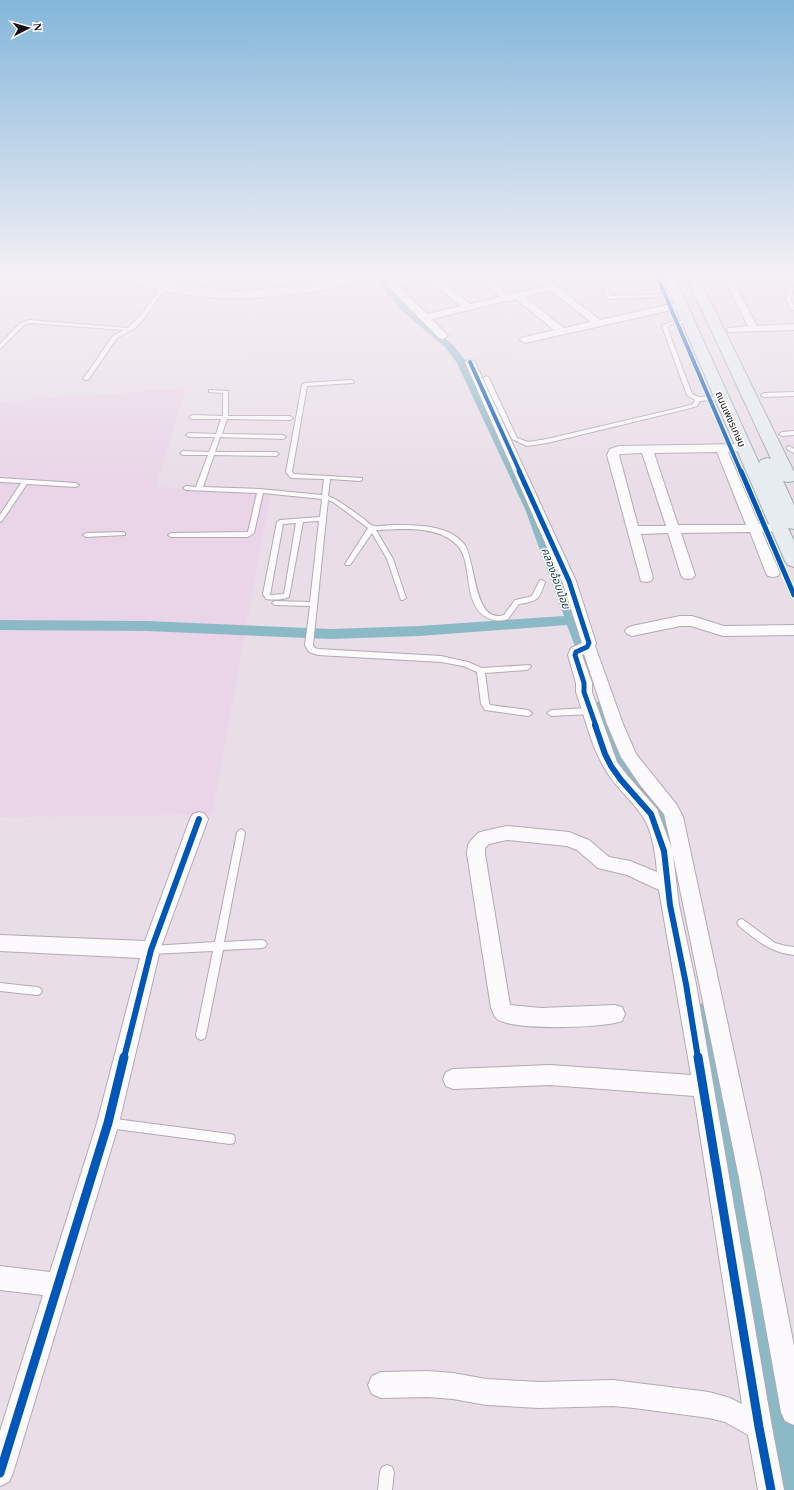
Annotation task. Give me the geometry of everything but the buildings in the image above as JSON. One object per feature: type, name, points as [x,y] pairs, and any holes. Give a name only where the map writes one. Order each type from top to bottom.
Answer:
[{"type":"main road","name":"ถนนเพชรเกษม","points":[[699,346],[794,561]]},
{"type":"main road","name":"ถนนเพชรเกษม","points":[[718,346],[794,524]]},
{"type":"main road","name":"ถนนเพชรเกษม","points":[[721,346],[794,489]]},
{"type":"main road","points":[[740,346],[764,395],[788,433],[792,453]]},
{"type":"street","points":[[470,362],[569,581],[589,643],[576,655],[584,683],[584,692],[600,742],[611,766],[651,814],[664,851],[667,885],[686,984],[759,1427],[771,1490]]},
{"type":"street","points":[[721,448],[773,573]]},
{"type":"street","points":[[646,578],[613,455],[614,452],[620,450],[647,449],[744,448]]},
{"type":"street","points":[[647,449],[688,574]]},
{"type":"street","points":[[633,530],[779,528]]},
{"type":"street","points":[[632,631],[680,621],[692,621],[723,631],[794,630]]},
{"type":"street","points":[[584,648],[629,757],[671,810],[674,817],[750,1178],[794,1412]]},
{"type":"street","points":[[0,1473],[108,1123],[151,950],[199,819]]},
{"type":"street","points":[[614,1014],[534,1017],[504,1013],[500,1008],[480,885],[476,854],[477,845],[484,838],[507,833],[569,839],[583,845],[604,863],[630,868],[667,885]]},
{"type":"street","points":[[0,943],[151,950]]},
{"type":"street","points":[[453,1079],[550,1075],[702,1086]]},
{"type":"street","points":[[0,1278],[59,1285]]},
{"type":"street","points":[[381,1385],[428,1384],[453,1386],[486,1392],[538,1395],[613,1393],[634,1395],[709,1404],[730,1411],[759,1427]]},
{"type":"lane","points":[[86,379],[109,346]]},
{"type":"lane","points":[[671,346],[690,395],[698,399],[722,398]]},
{"type":"lane","points":[[486,378],[514,439],[527,444],[547,441],[685,408],[695,405],[698,399]]},
{"type":"lane","points":[[351,382],[308,384],[303,387],[289,472],[292,476],[360,479]]},
{"type":"lane","points":[[199,488],[226,414],[226,392],[211,391]]},
{"type":"lane","points":[[764,395],[794,394]]},
{"type":"lane","points":[[192,417],[290,418]]},
{"type":"lane","points":[[189,435],[283,436]]},
{"type":"lane","points":[[183,453],[276,454]]},
{"type":"lane","points":[[327,477],[309,645],[312,650],[318,652],[457,662],[481,671],[527,667]]},
{"type":"lane","points":[[0,480],[76,485]]},
{"type":"lane","points":[[0,520],[25,482]]},
{"type":"lane","points":[[186,488],[260,491],[325,497],[335,501],[372,528],[390,559],[403,598]]},
{"type":"lane","points":[[171,535],[248,535],[251,533],[260,491]]},
{"type":"lane","points":[[300,521],[287,595],[282,597],[268,596],[266,594],[280,522],[322,519]]},
{"type":"lane","points":[[372,528],[402,527],[444,533],[453,537],[463,547],[476,598],[488,616],[494,618],[501,619],[507,617],[518,602],[531,600],[537,596],[542,582]]},
{"type":"lane","points":[[348,564],[372,528]]},
{"type":"lane","points":[[86,535],[123,534]]},
{"type":"lane","points":[[275,603],[313,604]]},
{"type":"lane","points":[[481,671],[485,704],[488,708],[528,713]]},
{"type":"lane","points":[[551,713],[590,711]]},
{"type":"lane","points":[[201,1035],[241,833]]},
{"type":"lane","points":[[742,923],[767,944],[786,951],[794,951]]},
{"type":"lane","points":[[151,950],[262,944]]},
{"type":"lane","points":[[0,986],[37,991]]},
{"type":"lane","points":[[108,1123],[230,1139]]},
{"type":"lane","points":[[385,1490],[387,1472]]},
{"type":"shaded area","points":[[186,388],[156,487],[270,495],[212,815],[0,817],[0,402]]},
{"type":"waterway","name":"คลองอ้อมน้อย","points":[[448,346],[462,362],[531,509],[587,662]]},
{"type":"waterway","points":[[0,625],[147,626],[331,634],[419,631],[571,620]]},
{"type":"waterway","points":[[602,706],[616,753],[662,812],[673,844]]},
{"type":"waterway","points":[[705,1011],[794,1484]]},
{"type":"cycle path","points":[[687,346],[794,595]]},
{"type":"cycle path","points":[[470,362],[569,581],[589,643],[587,647],[576,652],[575,655],[584,683],[584,692],[605,754],[621,780],[651,814],[664,851],[670,905],[686,984],[759,1427],[771,1490]]},
{"type":"cycle path","points":[[0,1473],[108,1123],[151,950],[199,819]]}]
